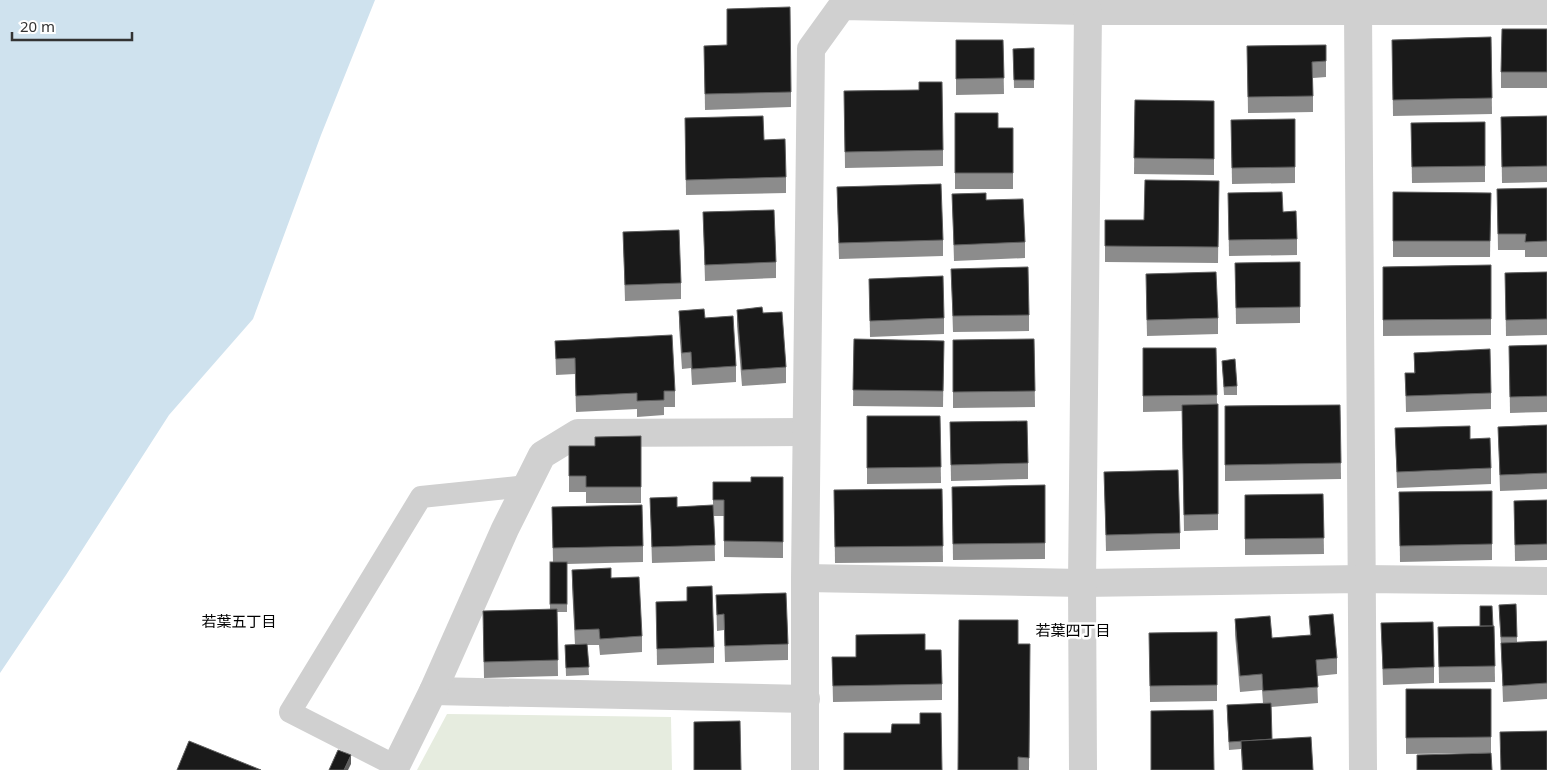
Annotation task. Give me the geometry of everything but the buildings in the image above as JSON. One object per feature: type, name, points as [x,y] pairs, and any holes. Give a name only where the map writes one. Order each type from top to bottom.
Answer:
[{"type":"street","points":[[806,770],[806,432],[812,49],[842,6],[1031,5],[1088,10],[1547,11]]},
{"type":"street","points":[[1083,770],[1082,583],[1088,10]]},
{"type":"street","points":[[1358,10],[1363,770]]},
{"type":"street","points":[[395,768],[433,691],[505,529],[542,455],[578,433],[806,432]]},
{"type":"street","points":[[805,578],[1082,583],[1362,579],[1547,581]]},
{"type":"street","points":[[433,691],[806,699]]},
{"type":"lane","points":[[395,768],[290,712],[421,497],[526,486]]},
{"type":"shaded area","points":[[447,714],[671,717],[672,770],[417,770]]},
{"type":"water","points":[[0,0],[375,0],[321,135],[253,319],[169,415],[66,575],[0,673]]},
{"type":"district","name":"若葉五丁目","points":[[239,622]]},
{"type":"district","name":"若葉四丁目","points":[[1073,631]]}]
